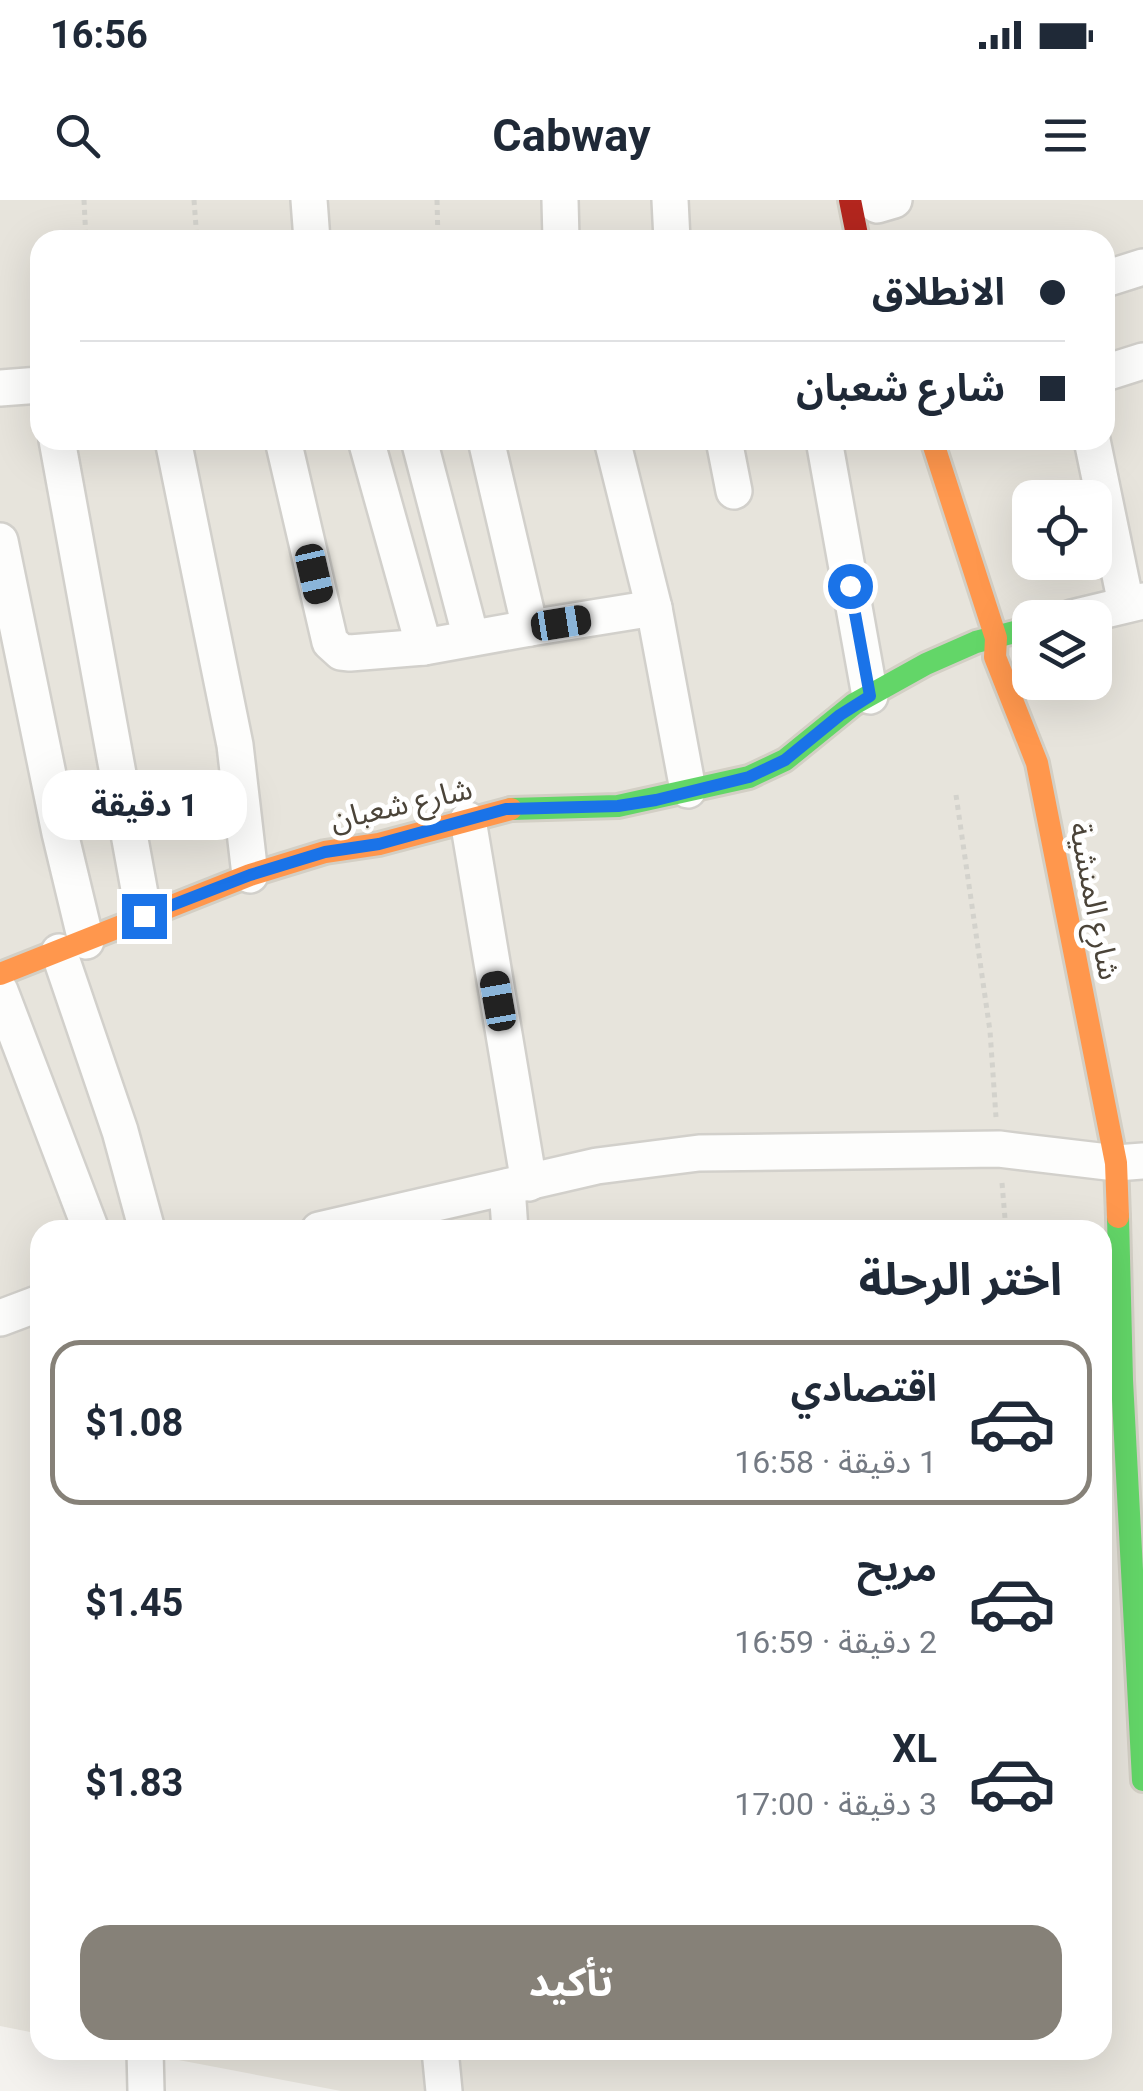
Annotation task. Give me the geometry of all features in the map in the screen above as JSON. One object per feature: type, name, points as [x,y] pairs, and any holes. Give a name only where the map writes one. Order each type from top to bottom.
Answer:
[{"type":"street","points":[[309,200],[311,230]]},
{"type":"street","points":[[560,200],[562,230]]},
{"type":"street","points":[[670,200],[672,230]]},
{"type":"street","points":[[863,230],[876,205]]},
{"type":"street","points":[[1115,276],[1143,267]]},
{"type":"street","points":[[1115,370],[1143,361]]},
{"type":"street","points":[[0,388],[30,386]]},
{"type":"street","points":[[59,450],[144,916]]},
{"type":"street","points":[[175,450],[235,745],[250,875]]},
{"type":"street","points":[[285,450],[334,648],[350,652],[424,647],[654,608]]},
{"type":"street","points":[[369,450],[424,647]]},
{"type":"street","points":[[422,450],[471,638]]},
{"type":"street","points":[[488,450],[530,628]]},
{"type":"street","points":[[614,450],[654,608],[688,790]]},
{"type":"street","points":[[726,450],[734,492]]},
{"type":"street","points":[[826,450],[870,696]]},
{"type":"street","name":"شارع المنشية","points":[[912,450],[989,646],[1022,718],[1040,774],[1129,1162],[1143,1780]]},
{"type":"street","name":"شارع المنشية","points":[[935,450],[989,646]]},
{"type":"street","points":[[1095,450],[1135,602]]},
{"type":"street","points":[[0,542],[60,833],[73,947],[144,1220]]},
{"type":"street","name":"شارع شعبان","points":[[0,974],[250,875],[325,852],[362,848],[506,809],[618,806],[749,777],[785,760],[840,715],[945,654],[989,646],[1012,636]]},
{"type":"street","points":[[468,820],[518,1185],[512,1220]]},
{"type":"street","points":[[0,991],[88,1220]]},
{"type":"street","points":[[391,1220],[598,1166],[699,1153],[999,1149],[1129,1162]]},
{"type":"street","points":[[0,1318],[30,1307]]},
{"type":"street","points":[[145,2060],[146,2091]]},
{"type":"street","points":[[441,2060],[444,2091]]},
{"type":"path","points":[[84,200],[86,230]]},
{"type":"path","points":[[194,200],[196,230]]},
{"type":"path","points":[[437,200],[438,230]]},
{"type":"path","points":[[956,795],[990,1031],[1005,1220]]},
{"type":"shaded area","points":[[0,200],[1143,200],[1143,2091],[341,2091],[178,2060],[1112,2060],[1112,1220],[30,1220],[30,2032],[0,2026]]},
{"type":"traffic: fast","points":[[511,809],[618,806],[749,777],[785,760],[854,704],[926,664],[976,642],[1012,633]]},
{"type":"traffic: fast","points":[[1118,1217],[1122,1380],[1143,1780]]},
{"type":"traffic: slow","points":[[935,450],[996,638],[995,657],[1037,763],[1116,1163],[1118,1217]]},
{"type":"traffic: slow","points":[[0,974],[250,875],[325,852],[379,844],[511,809]]},
{"type":"traffic: jam","points":[[850,200],[856,230]]},
{"type":"route","points":[[144,916],[250,875],[325,852],[379,844],[506,809],[618,806],[749,777],[785,760],[854,704],[870,696],[850,586]]}]
